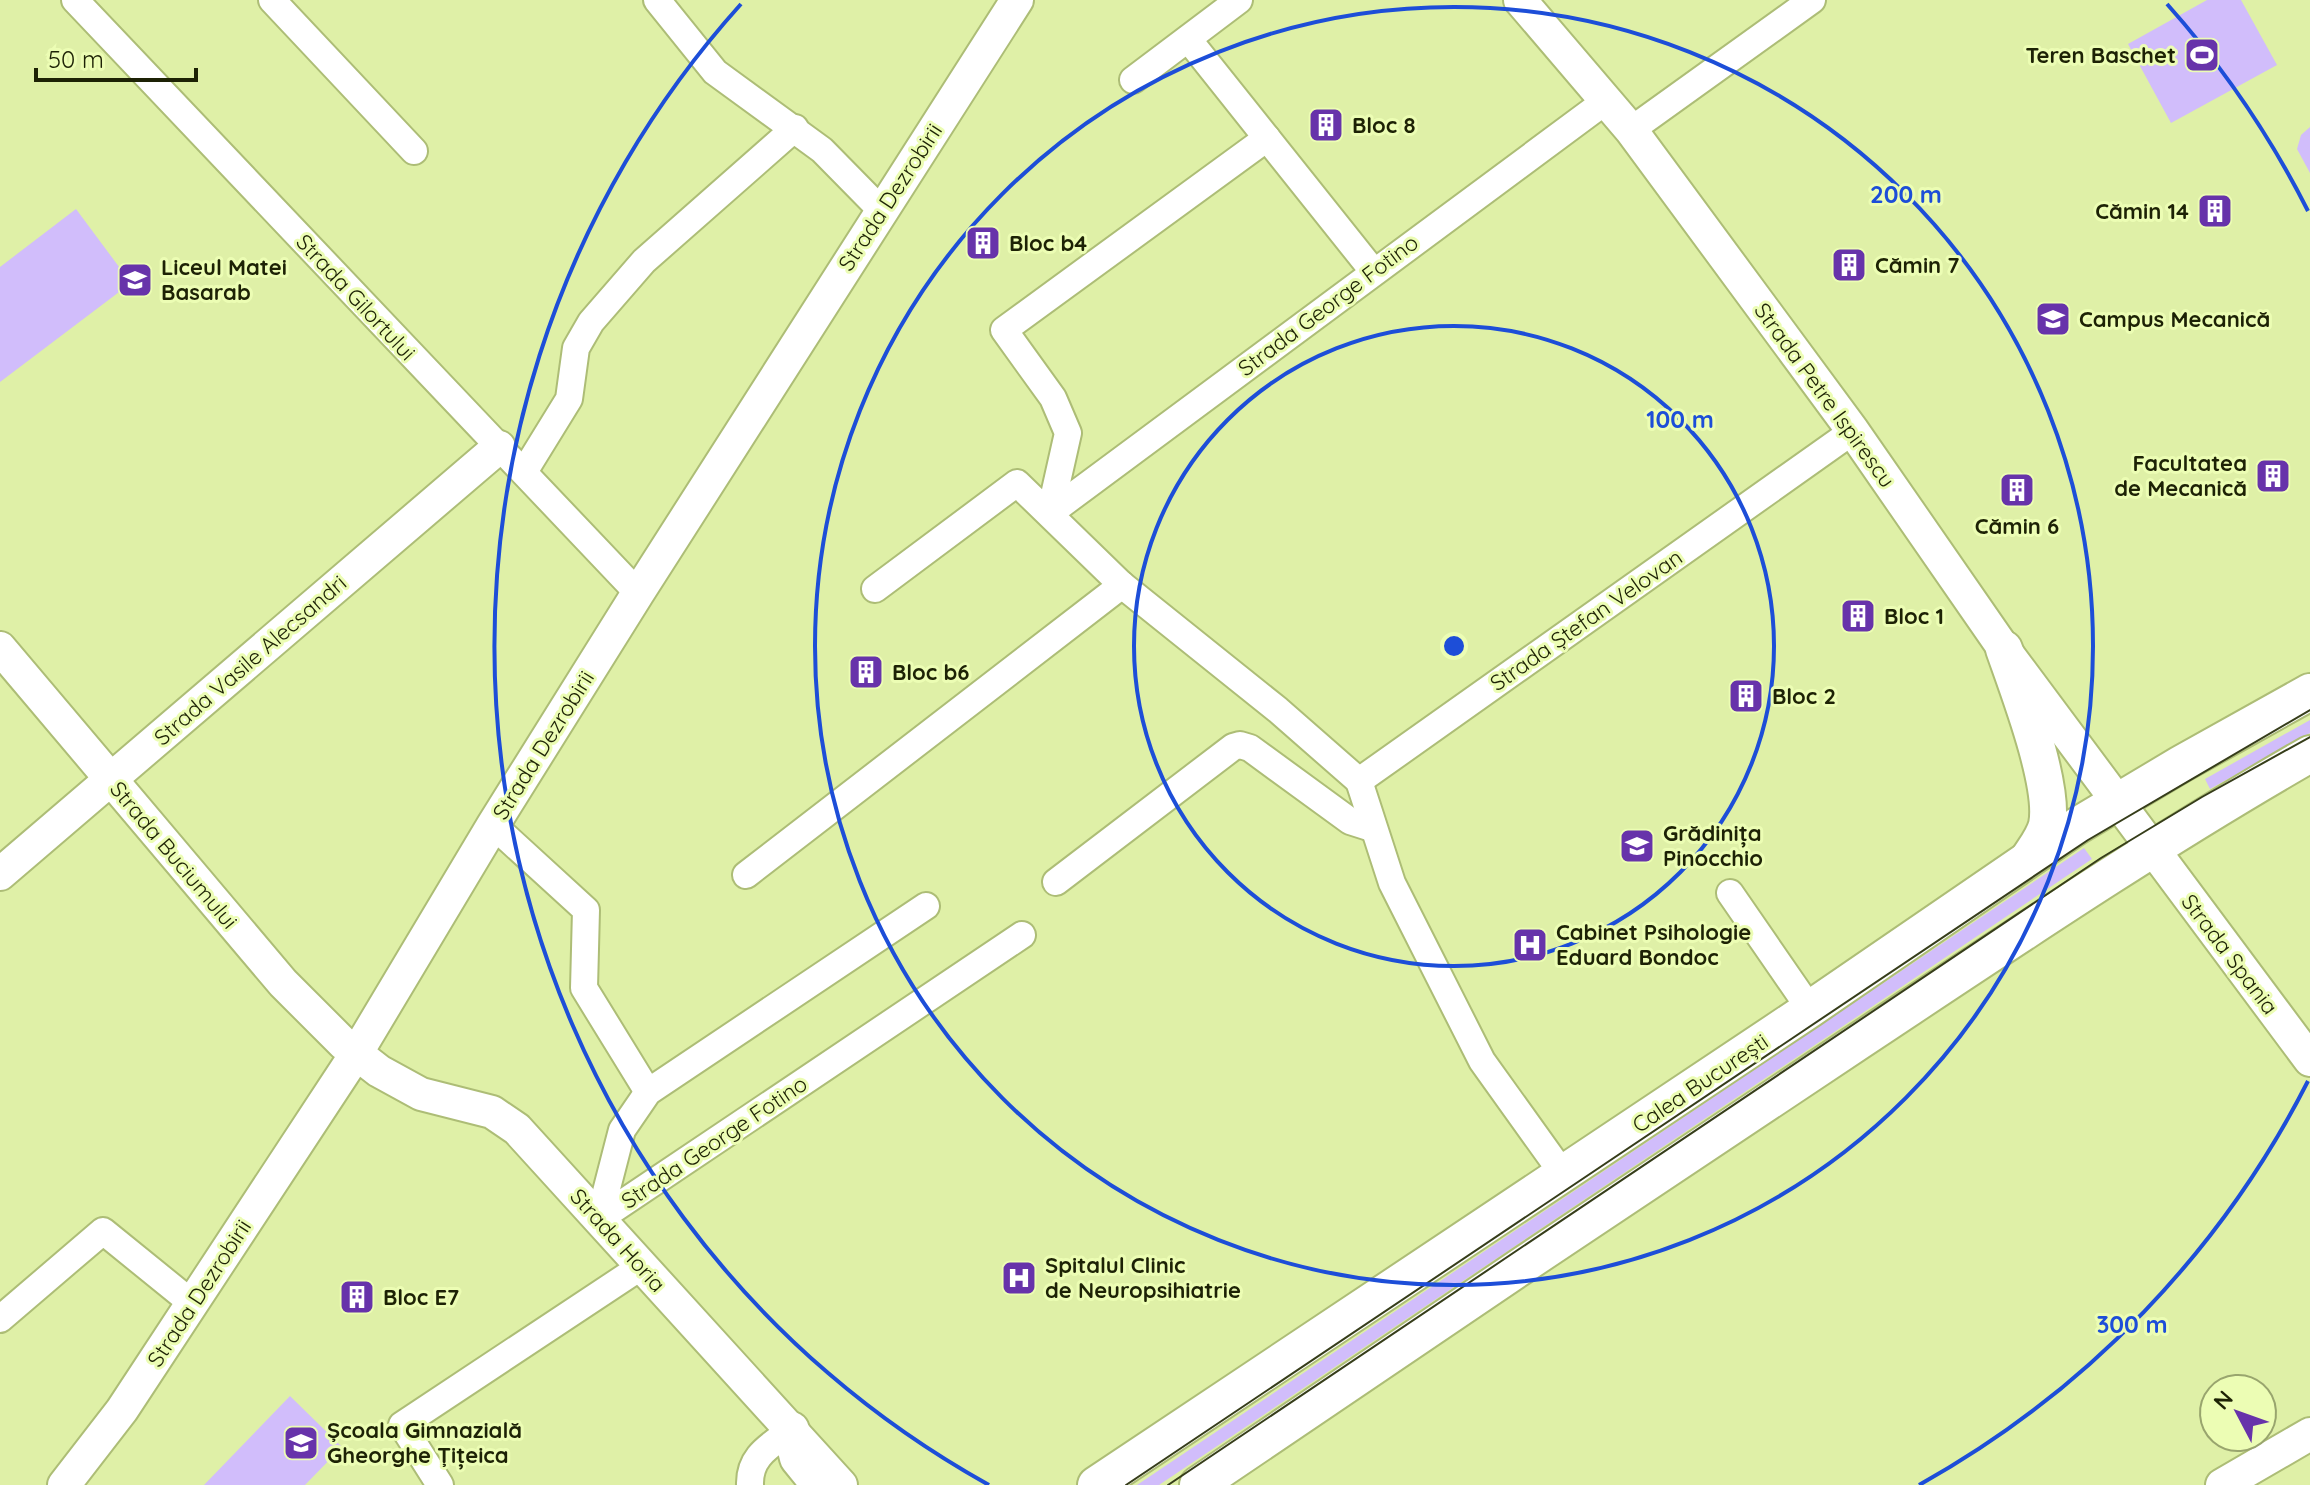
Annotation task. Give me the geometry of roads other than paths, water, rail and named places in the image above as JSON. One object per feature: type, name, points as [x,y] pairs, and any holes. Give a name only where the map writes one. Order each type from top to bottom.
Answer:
[{"type":"main road","points":[[2004,649],[2025,711],[2049,808],[2046,827],[2029,858]]},
{"type":"main road","name":"Calea București","points":[[1096,1485],[2116,801],[2310,692]]},
{"type":"main road","points":[[1198,1485],[1599,1212],[2151,849],[2310,754]]},
{"type":"main road","points":[[791,1430],[798,1458],[820,1485]]},
{"type":"street","name":"Strada Gilortului","points":[[75,0],[638,593]]},
{"type":"street","points":[[272,0],[414,151]]},
{"type":"street","points":[[657,0],[715,72],[822,150],[881,210]]},
{"type":"street","name":"Strada Dezrobirii","points":[[64,1485],[122,1410],[356,1054],[493,825],[638,593],[1017,0]]},
{"type":"street","points":[[1133,80],[1239,0]]},
{"type":"street","name":"Strada Petre Ispirescu","points":[[1520,0],[1631,130],[1853,431],[2004,649],[2116,801]]},
{"type":"street","points":[[1631,130],[1812,0]]},
{"type":"street","points":[[1188,39],[1373,271]]},
{"type":"street","name":"Strada George Fotino","points":[[1050,513],[1607,100]]},
{"type":"street","points":[[524,472],[569,399],[576,348],[599,312],[644,261],[795,128]]},
{"type":"street","points":[[1050,513],[1068,433],[1053,398],[1004,330],[1267,138]]},
{"type":"street","name":"Strada Ștefan Velovan","points":[[1359,781],[1853,431]]},
{"type":"street","name":"Strada Vasile Alecsandri","points":[[0,874],[499,447]]},
{"type":"street","points":[[875,589],[1017,483],[1122,585],[1278,710],[1359,781],[1392,883],[1482,1061],[1563,1174]]},
{"type":"street","points":[[746,875],[1122,585]]},
{"type":"street","name":"Strada Buciumului","points":[[0,648],[283,983],[356,1054]]},
{"type":"street","points":[[1056,882],[1190,778],[1240,745],[1250,748],[1350,821],[1372,828]]},
{"type":"street","name":"Strada Spania","points":[[2116,801],[2310,1060]]},
{"type":"street","points":[[493,825],[586,910],[584,988],[648,1092]]},
{"type":"street","points":[[1730,893],[1810,1009]]},
{"type":"street","name":"Strada George Fotino","points":[[599,1219],[622,1130],[648,1092],[926,906]]},
{"type":"street","name":"Strada George Fotino","points":[[599,1219],[1022,935]]},
{"type":"street","name":"Strada Horia","points":[[356,1054],[393,1080],[421,1094],[505,1118],[841,1485]]},
{"type":"street","points":[[0,1319],[103,1231],[193,1304]]},
{"type":"street","points":[[440,1485],[402,1425],[642,1266]]},
{"type":"street","points":[[750,1485],[750,1471],[761,1452],[791,1430]]},
{"type":"street","points":[[2222,1485],[2310,1434]]},
{"type":"tram line","points":[[1126,1485],[2088,840],[2310,710]]},
{"type":"tram line","points":[[1168,1485],[2101,858],[2310,737]]},
{"type":"place","name":"Teren Baschet","points":[[2202,55]]},
{"type":"place","name":"Bloc 8","points":[[1326,125]]},
{"type":"place","name":"Cămin 14","points":[[2215,211]]},
{"type":"place","name":"Bloc b4","points":[[983,243]]},
{"type":"place","name":"Cămin 7","points":[[1849,265]]},
{"type":"place","name":"Liceul Matei Basarab","points":[[135,280]]},
{"type":"place","name":"Campus Mecanică","points":[[2053,319]]},
{"type":"place","name":"Facultatea de Mecanică","points":[[2273,476]]},
{"type":"place","name":"Cămin 6","points":[[2017,490]]},
{"type":"place","name":"Bloc 1","points":[[1858,616]]},
{"type":"place","name":"Bloc b6","points":[[866,672]]},
{"type":"place","name":"Bloc 2","points":[[1746,696]]},
{"type":"place","name":"Grădinița Pinocchio","points":[[1637,846]]},
{"type":"place","name":"Cabinet Psihologie Eduard Bondoc","points":[[1530,945]]},
{"type":"place","name":"Spitalul Clinic de Neuropsihiatrie","points":[[1019,1278]]},
{"type":"place","name":"Bloc E7","points":[[357,1297]]},
{"type":"place","name":"Școala Gimnazială Gheorghe Țițeica","points":[[301,1443]]}]
